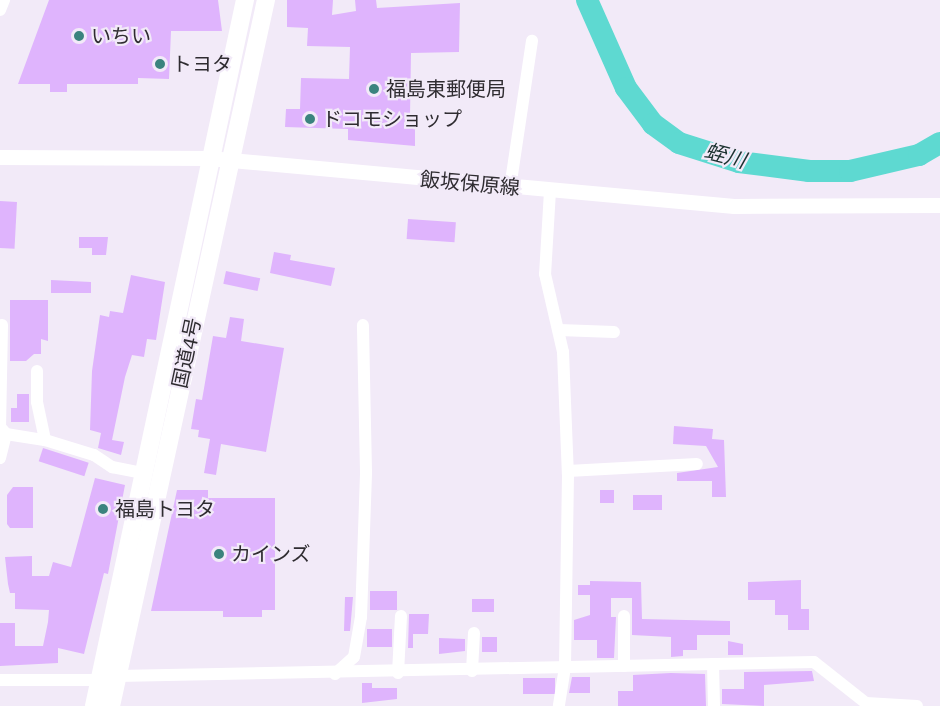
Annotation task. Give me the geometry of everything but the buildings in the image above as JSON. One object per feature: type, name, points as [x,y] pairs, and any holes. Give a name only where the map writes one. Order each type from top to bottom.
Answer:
[{"type":"highway","name":"国道4号","points":[[111,706],[108,678],[144,473],[209,158],[245,0]]},
{"type":"highway","name":"国道4号","points":[[94,706],[108,678],[266,0]]},
{"type":"main road","name":"飯坂保原線","points":[[0,157],[209,158],[510,188],[734,206],[940,205]]},
{"type":"street","points":[[0,10],[4,0]]},
{"type":"street","points":[[510,188],[532,40]]},
{"type":"street","points":[[550,191],[545,274],[563,352],[568,471],[565,667],[560,706]]},
{"type":"street","points":[[2,325],[0,427],[6,434],[45,440],[94,455],[112,467],[144,473]]},
{"type":"street","points":[[335,674],[354,657],[361,616],[366,472],[363,325]]},
{"type":"street","points":[[559,330],[614,332]]},
{"type":"street","points":[[37,371],[37,402],[45,440]]},
{"type":"street","points":[[0,458],[6,434]]},
{"type":"street","points":[[568,471],[697,464]]},
{"type":"street","points":[[398,673],[401,616]]},
{"type":"street","points":[[624,616],[624,666]]},
{"type":"street","points":[[472,671],[474,633]]},
{"type":"street","points":[[0,680],[398,673],[814,662],[866,703],[917,706]]},
{"type":"street","points":[[713,664],[714,706]]},
{"type":"waterway","name":"蛭川","points":[[587,0],[626,88],[653,124],[679,143],[739,162],[809,171],[850,171],[919,155],[940,143]]},
{"type":"place","name":"いちい","points":[[79,36]]},
{"type":"place","name":"トヨタ","points":[[160,64]]},
{"type":"place","name":"福島東郵便局","points":[[374,89]]},
{"type":"place","name":"ドコモショップ","points":[[310,119]]},
{"type":"place","name":"福島トヨタ","points":[[103,509]]},
{"type":"place","name":"カインズ","points":[[219,554]]}]
